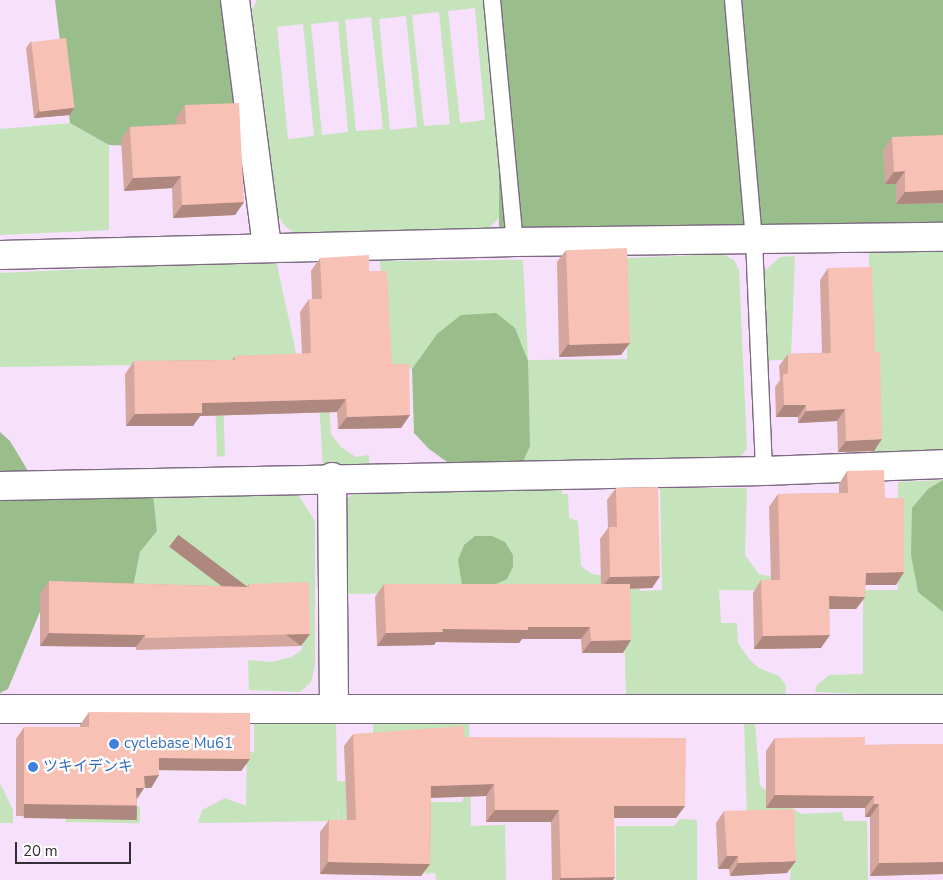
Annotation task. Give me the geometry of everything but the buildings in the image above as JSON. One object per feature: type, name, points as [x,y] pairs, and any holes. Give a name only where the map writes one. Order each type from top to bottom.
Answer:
[{"type":"street","points":[[235,0],[267,248]]},
{"type":"street","points":[[0,255],[515,242],[943,238]]},
{"type":"street","points":[[0,486],[332,477],[764,471],[943,464]]},
{"type":"street","points":[[332,477],[334,708]]},
{"type":"street","points":[[0,709],[943,709]]},
{"type":"lane","points":[[492,0],[515,242]]},
{"type":"lane","points":[[733,0],[754,240],[764,471]]},
{"type":"green space","points":[[55,0],[232,0],[235,111],[149,146],[109,145],[70,123]]},
{"type":"green space","points":[[257,0],[484,0],[505,209],[497,220],[487,230],[296,234],[286,227],[278,216],[252,10]],"holes":[[[475,8],[485,120],[460,123],[448,11]],[[439,12],[450,124],[424,126],[412,15]],[[406,16],[417,127],[390,130],[379,19]],[[371,17],[383,129],[356,131],[345,20]],[[338,21],[348,132],[322,135],[311,24]],[[303,24],[314,136],[288,139],[277,27]]]},
{"type":"green space","points":[[499,0],[943,0],[943,237],[499,237]]},
{"type":"green space","points":[[70,123],[109,145],[109,230],[0,235],[0,129]]},
{"type":"green space","points":[[869,244],[943,244],[943,456],[869,456]]},
{"type":"green space","points":[[722,254],[734,260],[739,270],[747,448],[738,461],[521,466],[437,334],[412,369],[385,368],[380,261],[523,260],[528,360],[627,359],[627,258]]},
{"type":"green space","points":[[795,256],[791,359],[764,361],[763,273],[780,257]]},
{"type":"green space","points":[[276,260],[298,362],[222,364],[225,456],[217,457],[214,364],[0,367],[0,273]]},
{"type":"green space","points":[[496,313],[515,328],[528,361],[530,446],[521,466],[457,469],[429,449],[414,433],[412,369],[437,334],[461,315]]},
{"type":"green space","points":[[317,369],[326,369],[331,434],[341,447],[356,457],[369,455],[369,467],[323,467]]},
{"type":"green space","points":[[0,432],[10,441],[42,494],[153,494],[157,531],[140,552],[132,592],[49,590],[8,689],[0,693]]},
{"type":"green space","points":[[943,480],[943,697],[815,692],[817,685],[829,675],[863,674],[863,590],[898,590],[898,482]]},
{"type":"green space","points":[[943,480],[943,612],[918,592],[911,555],[912,508],[928,489]]},
{"type":"green space","points":[[660,488],[747,488],[745,555],[759,574],[835,591],[719,590],[721,623],[737,623],[738,643],[749,659],[759,668],[779,676],[786,686],[785,695],[626,697],[623,591],[340,594],[341,511],[346,499],[361,490],[562,489],[562,494],[568,494],[569,518],[578,521],[581,566],[592,574],[637,580],[640,591],[662,590]]},
{"type":"green space","points":[[297,493],[315,521],[315,665],[311,682],[300,692],[249,690],[248,660],[272,662],[291,657],[302,650],[303,591],[132,592],[140,552],[157,531],[153,494]]},
{"type":"green space","points":[[475,536],[492,536],[505,542],[513,555],[513,567],[507,579],[492,586],[462,585],[458,560],[464,545]]},
{"type":"green space","points":[[469,721],[471,826],[505,825],[506,880],[436,880],[435,873],[425,874],[424,826],[339,827],[338,803],[338,821],[198,823],[202,810],[225,798],[246,806],[247,752],[254,752],[254,723],[336,723],[337,781],[360,782],[420,802],[462,802],[465,794],[373,738],[373,722]]},
{"type":"green space","points":[[744,722],[755,723],[760,785],[772,796],[802,814],[842,812],[844,821],[867,821],[868,880],[790,880],[791,861],[747,819]]},
{"type":"green space","points":[[0,783],[13,810],[13,823],[0,823]]},
{"type":"green space","points":[[66,805],[140,806],[140,823],[66,822]]},
{"type":"green space","points":[[680,819],[697,820],[697,880],[616,880],[616,826],[674,826]]},
{"type":"place","name":"cyclebase Mu61","points":[[114,744]]},
{"type":"place","name":"ツキイデンキ","points":[[33,767]]}]
